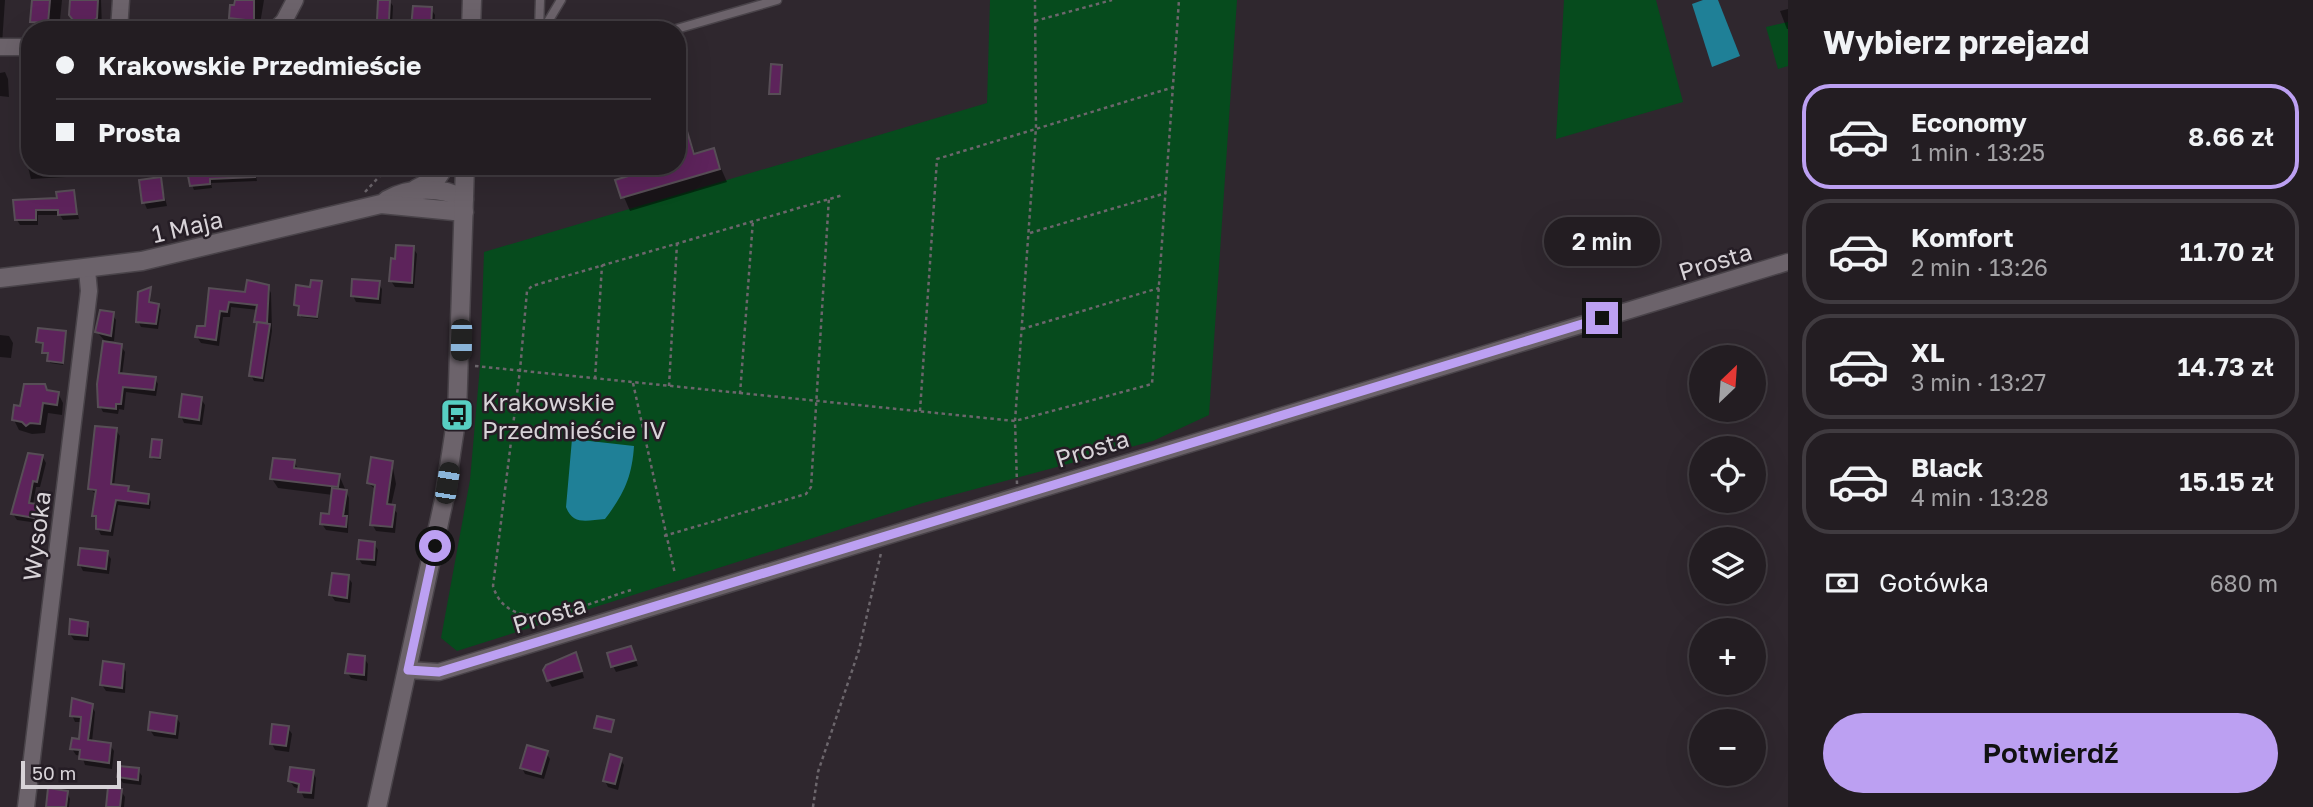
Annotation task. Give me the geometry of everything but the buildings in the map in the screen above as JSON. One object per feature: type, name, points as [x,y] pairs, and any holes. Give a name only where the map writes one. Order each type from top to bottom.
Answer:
[{"type":"main road","points":[[471,0],[471,21]]},
{"type":"main road","name":"1 Maja","points":[[413,191],[438,175]]},
{"type":"main road","points":[[377,807],[444,500],[457,415],[465,175]]},
{"type":"main road","name":"1 Maja","points":[[381,204],[395,196],[413,191],[439,189],[464,205]]},
{"type":"main road","name":"1 Maja","points":[[0,278],[87,270],[219,244],[381,204],[464,205]]},
{"type":"street","points":[[120,21],[121,0]]},
{"type":"street","points":[[281,21],[293,5]]},
{"type":"street","points":[[0,47],[21,47]]},
{"type":"street","name":"Prosta","points":[[408,670],[439,672],[1788,262]]},
{"type":"street","name":"Wysoka","points":[[26,807],[89,291],[87,270]]},
{"type":"lane","points":[[540,0],[541,21]]},
{"type":"lane","points":[[547,21],[561,0]]},
{"type":"lane","points":[[686,26],[777,0]]},
{"type":"path","points":[[1015,477],[1015,421],[1036,127],[1035,0]]},
{"type":"path","points":[[1035,22],[1112,0]]},
{"type":"path","points":[[473,366],[816,403],[1015,421],[1152,384],[1179,0]]},
{"type":"path","points":[[920,412],[937,159],[1036,127],[1174,88]]},
{"type":"path","points":[[1030,233],[1166,193]]},
{"type":"path","points":[[631,590],[542,617],[523,616],[495,594],[493,586],[527,291],[532,286],[601,265],[843,195]]},
{"type":"path","points":[[664,536],[809,491],[829,197]]},
{"type":"path","points":[[740,394],[753,220]]},
{"type":"path","points":[[669,386],[677,243]]},
{"type":"path","points":[[595,379],[601,265]]},
{"type":"path","points":[[1022,329],[1158,288]]},
{"type":"path","points":[[633,383],[664,536],[675,574]]},
{"type":"path","points":[[813,807],[818,772],[848,690],[874,594],[881,555],[881,536]]},
{"type":"green space","points":[[990,0],[1237,0],[1209,415],[1153,441],[923,503],[457,651],[441,638],[470,480],[480,366],[484,252],[987,103]]},
{"type":"green space","points":[[1564,0],[1656,0],[1683,102],[1556,139]]},
{"type":"green space","points":[[1788,22],[1788,66],[1778,69],[1766,27]]},
{"type":"water","points":[[1703,0],[1718,0],[1740,56],[1712,67],[1692,4]]},
{"type":"water","points":[[572,439],[634,446],[626,485],[605,519],[577,519],[566,507]]},
{"type":"place","name":"Krakowskie Przedmieście IV","points":[[457,415]]},
{"type":"route","points":[[435,546],[408,670],[439,672],[1602,318]]}]
